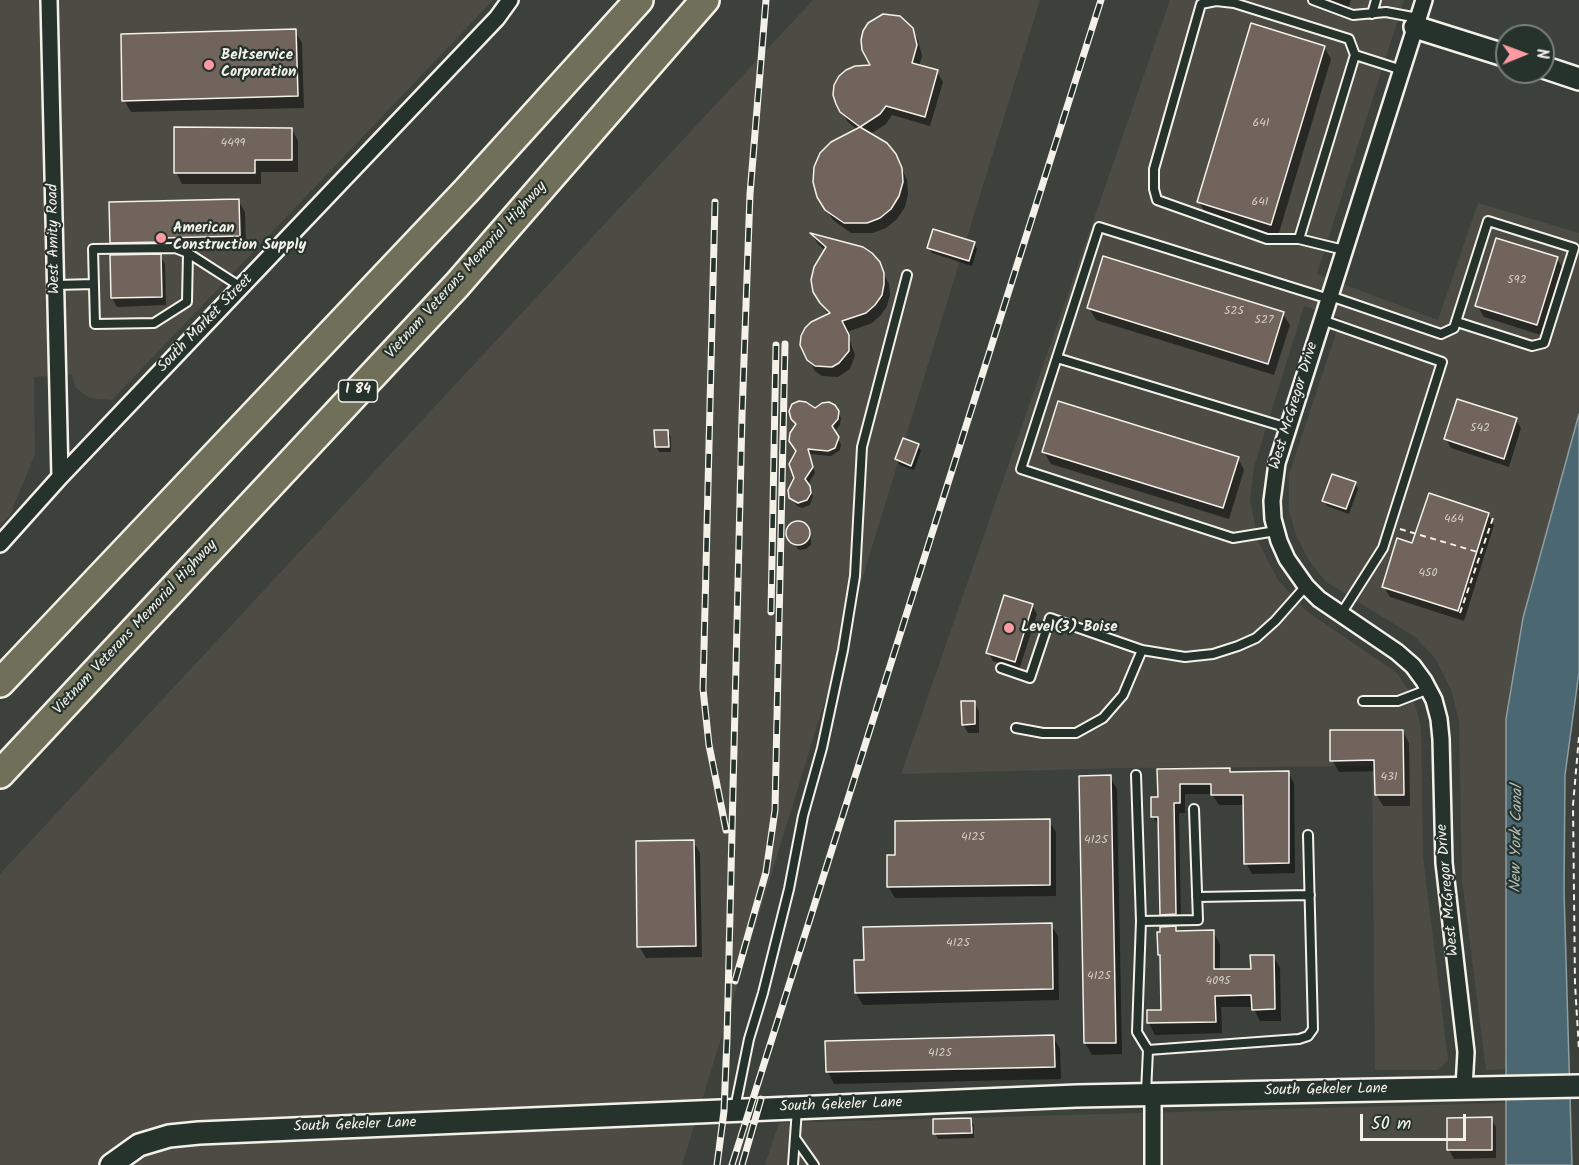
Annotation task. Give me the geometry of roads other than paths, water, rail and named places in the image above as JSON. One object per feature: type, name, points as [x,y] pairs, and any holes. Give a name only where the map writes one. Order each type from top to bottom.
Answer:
[{"type":"highway","points":[[0,683],[467,190],[639,0]]},
{"type":"highway","name":"Vietnam Veterans Memorial Highway","points":[[0,774],[457,285],[705,0]]},
{"type":"street","name":"West Amity Road","points":[[49,0],[60,477]]},
{"type":"street","name":"South Market Street","points":[[0,544],[60,477],[497,18],[510,0]]},
{"type":"street","name":"West McGregor Drive","points":[[1424,0],[1287,428],[1273,480],[1272,501],[1276,531],[1287,559],[1306,586],[1319,599],[1397,652],[1413,666],[1429,689],[1439,719],[1442,739],[1444,864],[1466,1052],[1464,1088]]},
{"type":"street","points":[[1417,23],[1495,52]]},
{"type":"street","points":[[1555,71],[1579,79]]},
{"type":"street","name":"South Gekeler Lane","points":[[111,1165],[139,1145],[169,1136],[199,1132],[1149,1094],[1579,1086]]},
{"type":"street","points":[[1149,1094],[1153,1165]]},
{"type":"lane","points":[[1313,0],[1353,15],[1386,12],[1417,23]]},
{"type":"lane","points":[[1372,14],[1376,0]]},
{"type":"lane","points":[[1299,239],[1355,55],[1349,39],[1234,3],[1216,1],[1201,4],[1154,169],[1154,189],[1157,200],[1267,239],[1299,239],[1344,250]]},
{"type":"lane","points":[[1355,55],[1402,70]]},
{"type":"lane","points":[[1276,531],[1233,538],[1021,469],[1099,227],[1329,297],[1441,334],[1454,328],[1488,221],[1574,248],[1544,343],[1532,346],[1456,322]]},
{"type":"lane","points":[[188,253],[187,302],[154,323],[95,324],[93,249],[175,248],[188,253],[241,287]]},
{"type":"lane","points":[[735,1110],[749,1039],[776,943],[803,816],[822,748],[843,650],[855,576],[862,447],[907,275]]},
{"type":"lane","points":[[56,285],[94,284]]},
{"type":"lane","points":[[1322,320],[1442,362],[1383,548],[1341,614]]},
{"type":"lane","points":[[1057,357],[1287,428]]},
{"type":"lane","points":[[1001,668],[1030,678],[1050,618],[1142,650],[1185,657],[1213,654],[1256,638],[1275,621],[1306,586]]},
{"type":"lane","points":[[1016,728],[1043,733],[1076,733],[1103,718],[1123,694],[1142,650]]},
{"type":"lane","points":[[1363,701],[1398,701],[1429,689]]},
{"type":"lane","points":[[1136,775],[1141,921],[1137,1032],[1148,1050],[1149,1094]]},
{"type":"lane","points":[[1141,921],[1198,920],[1194,809]]},
{"type":"lane","points":[[1148,1050],[1299,1039],[1308,1036],[1313,1029],[1308,835]]},
{"type":"lane","points":[[1197,897],[1310,895]]},
{"type":"lane","points":[[793,1165],[797,1108]]},
{"type":"lane","points":[[795,1138],[814,1165]]},
{"type":"water","name":"New York Canal","points":[[1579,414],[1579,672],[1565,775],[1564,891],[1572,1165],[1506,1165],[1506,719],[1523,618]]},
{"type":"railway","points":[[717,1165],[724,1111],[727,1039],[742,416],[750,194],[766,0]]},
{"type":"railway","points":[[732,1165],[1101,0]]},
{"type":"railway","points":[[715,202],[703,689],[709,745],[726,830]]},
{"type":"railway","points":[[735,981],[766,872],[775,810],[785,344]]},
{"type":"railway","points":[[771,612],[776,345]]},
{"type":"railway","points":[[742,1165],[761,1099]]},
{"type":"place","name":"Beltservice Corporation","points":[[209,65]]},
{"type":"place","name":"American Construction Supply","points":[[161,238]]},
{"type":"place","name":"Level(3) Boise","points":[[1009,628]]}]
